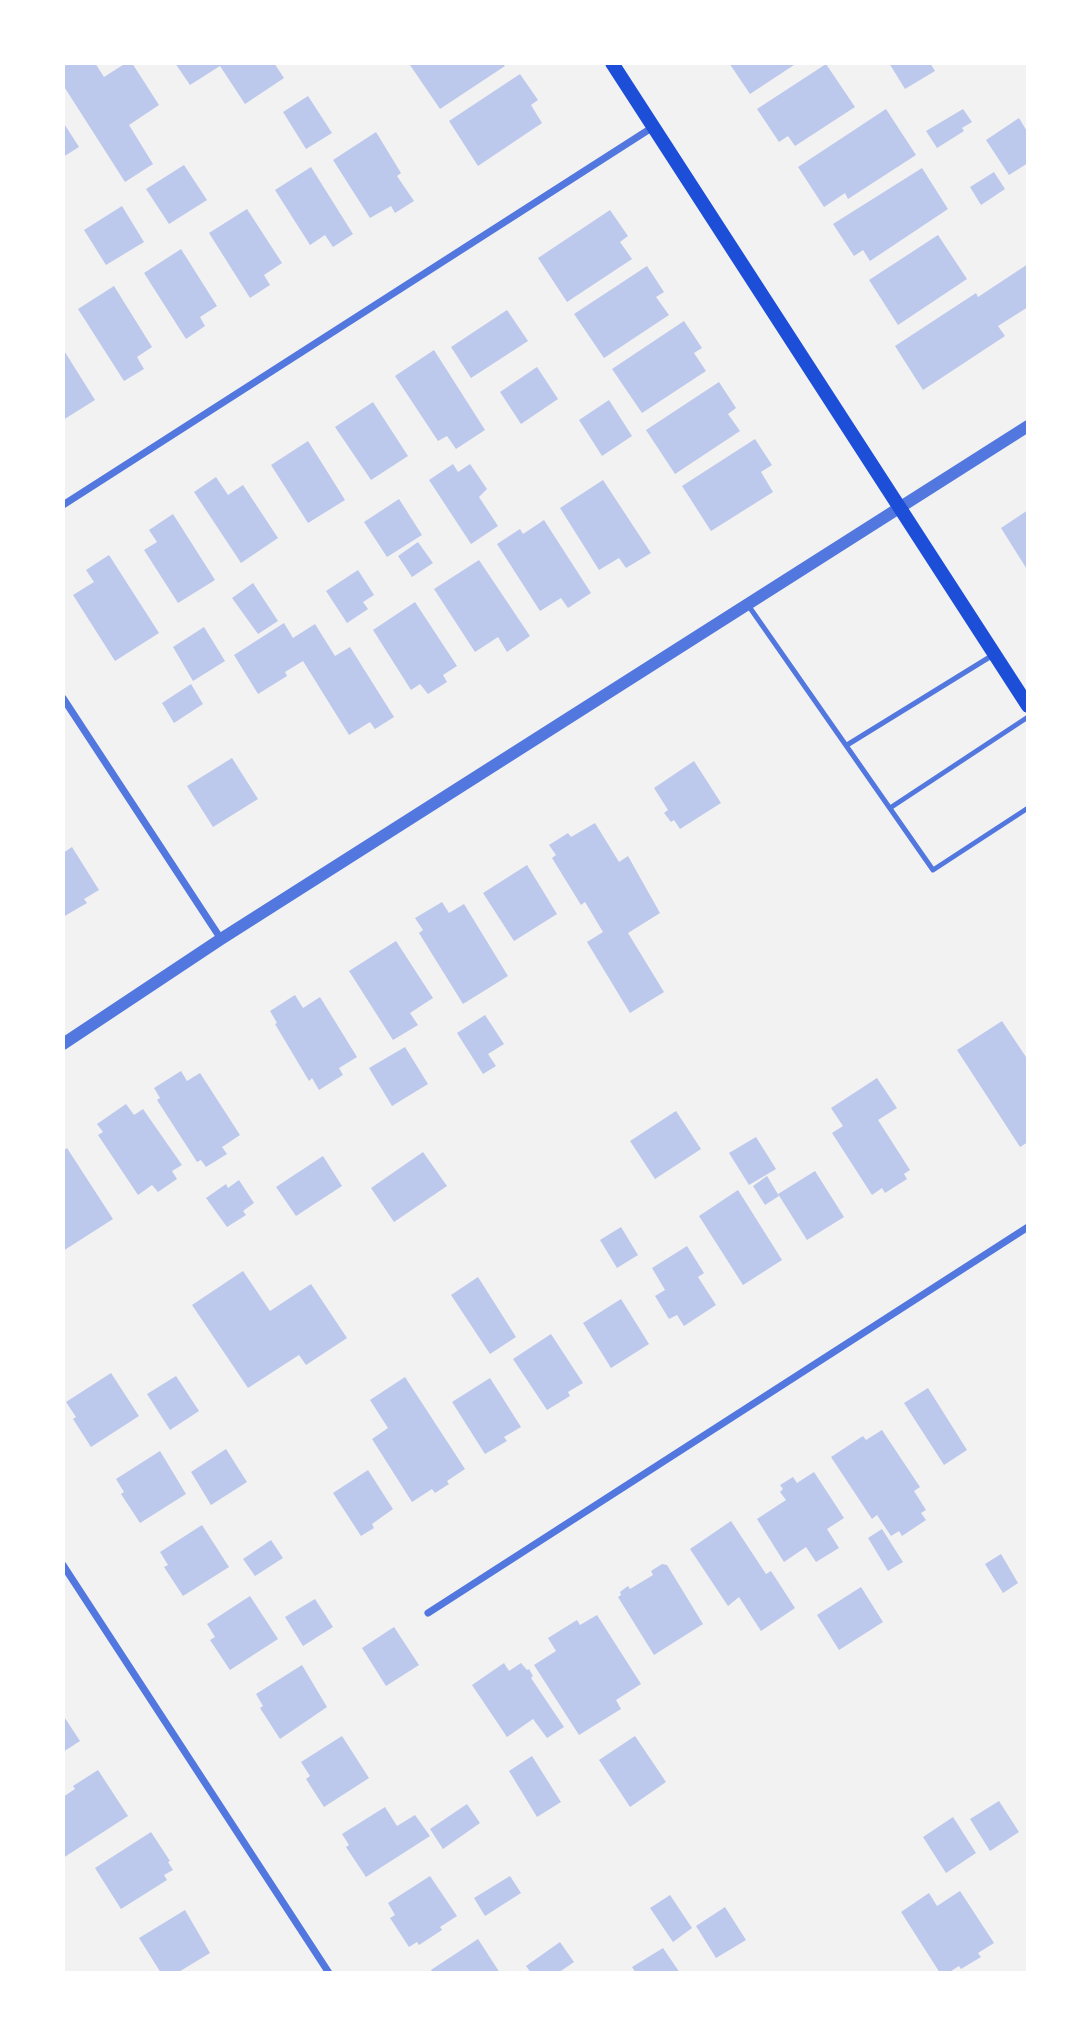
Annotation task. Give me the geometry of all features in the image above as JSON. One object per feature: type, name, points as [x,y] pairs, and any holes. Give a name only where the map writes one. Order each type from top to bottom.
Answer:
[{"type":"main road","points":[[612,63],[1028,706]]},
{"type":"street","points":[[63,505],[653,127]]},
{"type":"street","points":[[63,1044],[221,939],[1028,426]]},
{"type":"street","points":[[63,698],[221,939]]},
{"type":"street","points":[[428,1613],[1028,1227]]},
{"type":"street","points":[[63,1564],[329,1973]]},
{"type":"lane","points":[[748,605],[933,870],[1028,808]]},
{"type":"lane","points":[[847,745],[995,654]]},
{"type":"lane","points":[[890,807],[1028,717]]},
{"type":"building","points":[[69,63],[95,63],[104,77],[126,63],[132,63],[159,105],[129,125],[153,164],[125,182],[63,85],[63,67]]},
{"type":"building","points":[[175,63],[274,63],[284,78],[245,104],[220,66],[190,85]]},
{"type":"building","points":[[502,63],[505,66],[440,109],[410,65]]},
{"type":"building","points":[[729,63],[797,63],[750,94]]},
{"type":"building","points":[[889,63],[930,63],[935,71],[905,89]]},
{"type":"building","points":[[826,64],[855,107],[795,146],[788,136],[779,142],[757,109]]},
{"type":"building","points":[[520,74],[538,100],[531,105],[542,123],[478,166],[449,121]]},
{"type":"building","points":[[308,96],[332,133],[306,149],[283,112]]},
{"type":"building","points":[[886,109],[916,155],[848,199],[845,193],[824,207],[798,167]]},
{"type":"building","points":[[963,109],[972,122],[962,128],[964,131],[937,148],[926,131]]},
{"type":"building","points":[[1019,118],[1028,133],[1028,163],[1009,175],[986,140]]},
{"type":"building","points":[[63,122],[79,147],[63,157]]},
{"type":"building","points":[[376,132],[401,173],[397,176],[414,201],[395,213],[391,206],[370,218],[333,160]]},
{"type":"building","points":[[184,165],[207,200],[169,224],[146,189]]},
{"type":"building","points":[[311,167],[353,234],[333,247],[325,235],[310,245],[275,190]]},
{"type":"building","points":[[922,168],[948,209],[870,261],[863,250],[854,256],[833,224]]},
{"type":"building","points":[[994,172],[1005,189],[981,205],[970,187]]},
{"type":"building","points":[[122,206],[144,242],[106,265],[84,230]]},
{"type":"building","points":[[247,209],[282,263],[264,275],[270,285],[250,298],[209,233]]},
{"type":"building","points":[[610,210],[628,236],[620,242],[632,259],[567,302],[538,258]]},
{"type":"building","points":[[938,235],[967,279],[898,325],[869,280]]},
{"type":"building","points":[[181,249],[217,306],[200,317],[205,326],[186,339],[144,273]]},
{"type":"building","points":[[1028,264],[1028,307],[998,326],[1005,336],[923,390],[895,346],[976,293],[978,297]]},
{"type":"building","points":[[647,266],[664,292],[656,297],[669,315],[604,358],[574,314]]},
{"type":"building","points":[[114,286],[152,347],[137,357],[144,369],[124,381],[78,309]]},
{"type":"building","points":[[507,310],[528,341],[471,378],[451,347]]},
{"type":"building","points":[[684,321],[702,348],[694,353],[706,371],[642,413],[612,369]]},
{"type":"building","points":[[63,349],[95,400],[63,420]]},
{"type":"building","points":[[434,350],[485,430],[456,449],[447,436],[438,441],[395,376]]},
{"type":"building","points":[[537,367],[558,399],[521,424],[500,392]]},
{"type":"building","points":[[719,382],[736,408],[728,414],[740,431],[675,474],[646,430]]},
{"type":"building","points":[[609,400],[632,436],[602,456],[579,420]]},
{"type":"building","points":[[373,402],[408,456],[371,480],[335,427]]},
{"type":"building","points":[[755,439],[772,465],[761,472],[773,492],[711,531],[682,486]]},
{"type":"building","points":[[308,441],[345,500],[308,523],[271,465]]},
{"type":"building","points":[[453,464],[458,472],[470,464],[487,489],[479,497],[498,526],[471,544],[429,480]]},
{"type":"building","points":[[216,477],[228,495],[243,485],[278,538],[241,563],[194,492]]},
{"type":"building","points":[[603,480],[651,553],[626,568],[619,558],[599,570],[560,508]]},
{"type":"building","points":[[399,499],[422,535],[387,557],[364,522]]},
{"type":"building","points":[[1028,510],[1028,571],[1001,528]]},
{"type":"building","points":[[173,514],[215,580],[178,603],[144,550],[157,542],[149,530]]},
{"type":"building","points":[[544,520],[591,593],[568,608],[561,598],[540,611],[497,544],[520,529],[523,534]]},
{"type":"building","points":[[418,542],[433,563],[412,577],[398,556]]},
{"type":"building","points":[[109,555],[159,633],[115,661],[73,595],[94,582],[86,570]]},
{"type":"building","points":[[479,560],[530,636],[507,652],[498,637],[475,652],[434,589]]},
{"type":"building","points":[[358,570],[374,595],[363,602],[368,609],[347,623],[326,591]]},
{"type":"building","points":[[253,583],[278,621],[258,634],[232,598]]},
{"type":"building","points":[[415,602],[457,666],[443,675],[447,682],[428,694],[420,684],[411,690],[373,630]]},
{"type":"building","points":[[284,623],[293,638],[315,624],[335,656],[350,647],[394,717],[375,729],[370,722],[349,735],[303,661],[285,672],[287,676],[258,694],[234,655]]},
{"type":"building","points":[[204,627],[225,661],[193,681],[173,647]]},
{"type":"building","points":[[191,684],[203,704],[174,723],[162,703]]},
{"type":"building","points":[[232,758],[258,799],[213,827],[187,786]]},
{"type":"building","points":[[694,761],[721,803],[680,829],[674,820],[671,822],[664,813],[668,810],[654,788]]},
{"type":"building","points":[[595,823],[619,862],[628,856],[660,913],[628,933],[664,992],[630,1013],[587,942],[603,932],[585,902],[581,905],[552,858],[556,855],[549,845],[568,833],[571,837]]},
{"type":"building","points":[[72,847],[99,890],[84,899],[87,903],[63,917],[63,853]]},
{"type":"building","points":[[527,865],[557,914],[514,941],[483,893]]},
{"type":"building","points":[[442,902],[449,913],[464,904],[508,976],[463,1004],[419,933],[423,930],[415,918]]},
{"type":"building","points":[[396,941],[433,998],[410,1013],[418,1025],[393,1040],[349,971]]},
{"type":"building","points":[[295,995],[303,1008],[320,997],[357,1057],[339,1068],[343,1075],[319,1090],[312,1078],[309,1081],[270,1011]]},
{"type":"building","points":[[485,1015],[504,1044],[488,1054],[496,1066],[483,1074],[457,1033]]},
{"type":"building","points":[[1002,1021],[1028,1060],[1028,1142],[1020,1147],[957,1050]]},
{"type":"building","points":[[405,1047],[428,1084],[392,1106],[369,1068]]},
{"type":"building","points":[[181,1071],[187,1081],[200,1073],[240,1135],[222,1147],[227,1154],[206,1167],[201,1160],[197,1162],[157,1100],[160,1098],[154,1088]]},
{"type":"building","points":[[877,1078],[897,1108],[878,1120],[910,1170],[904,1174],[907,1179],[885,1193],[882,1188],[872,1195],[832,1133],[843,1126],[831,1108]]},
{"type":"building","points":[[126,1104],[134,1115],[143,1109],[182,1165],[172,1171],[177,1179],[158,1192],[152,1185],[138,1195],[98,1135],[103,1132],[97,1124]]},
{"type":"building","points":[[676,1111],[701,1149],[655,1179],[630,1141]]},
{"type":"building","points":[[756,1137],[776,1169],[749,1185],[729,1153]]},
{"type":"building","points":[[67,1148],[113,1219],[63,1251],[63,1151]]},
{"type":"building","points":[[423,1152],[447,1186],[394,1222],[371,1188]]},
{"type":"building","points":[[323,1156],[342,1186],[296,1216],[276,1187]]},
{"type":"building","points":[[815,1171],[844,1217],[807,1240],[778,1194]]},
{"type":"building","points":[[767,1176],[779,1196],[765,1205],[753,1186]]},
{"type":"building","points":[[239,1180],[254,1203],[243,1211],[246,1215],[227,1227],[206,1198],[226,1184],[228,1188]]},
{"type":"building","points":[[738,1190],[782,1260],[743,1285],[699,1216]]},
{"type":"building","points":[[621,1227],[638,1255],[617,1268],[600,1240]]},
{"type":"building","points":[[687,1246],[704,1273],[698,1277],[716,1305],[684,1326],[677,1315],[669,1319],[655,1296],[665,1290],[652,1268]]},
{"type":"building","points":[[243,1271],[270,1311],[311,1284],[347,1338],[306,1365],[299,1355],[248,1388],[192,1305]]},
{"type":"building","points":[[478,1277],[516,1337],[490,1354],[451,1295]]},
{"type":"building","points":[[621,1299],[649,1344],[611,1368],[583,1323]]},
{"type":"building","points":[[551,1334],[583,1383],[568,1392],[570,1396],[547,1410],[513,1359]]},
{"type":"building","points":[[111,1373],[139,1416],[91,1447],[73,1419],[76,1417],[66,1402]]},
{"type":"building","points":[[176,1376],[199,1411],[170,1430],[147,1394]]},
{"type":"building","points":[[405,1377],[465,1469],[435,1493],[432,1489],[412,1502],[372,1439],[388,1428],[370,1400]]},
{"type":"building","points":[[490,1378],[521,1427],[504,1437],[507,1441],[485,1454],[452,1402]]},
{"type":"building","points":[[928,1388],[967,1450],[944,1465],[904,1403]]},
{"type":"building","points":[[882,1430],[920,1487],[914,1491],[926,1510],[921,1513],[926,1520],[902,1536],[899,1531],[891,1536],[877,1515],[872,1519],[831,1457],[863,1436],[866,1440]]},
{"type":"building","points":[[226,1449],[247,1482],[211,1505],[191,1472]]},
{"type":"building","points":[[160,1451],[186,1494],[140,1523],[121,1494],[124,1492],[116,1479]]},
{"type":"building","points":[[368,1470],[393,1509],[372,1524],[374,1528],[361,1536],[333,1493]]},
{"type":"building","points":[[814,1472],[844,1518],[827,1529],[839,1548],[816,1562],[806,1547],[784,1562],[757,1519],[786,1500],[780,1492],[783,1489],[780,1485],[793,1477],[797,1483]]},
{"type":"building","points":[[731,1521],[766,1574],[771,1571],[795,1608],[761,1631],[739,1597],[728,1606],[690,1549]]},
{"type":"building","points":[[202,1525],[229,1567],[183,1596],[164,1567],[168,1565],[160,1552]]},
{"type":"building","points":[[882,1529],[903,1562],[888,1571],[868,1538]]},
{"type":"building","points":[[271,1540],[283,1558],[255,1576],[243,1559]]},
{"type":"building","points":[[1001,1554],[1018,1583],[1003,1593],[985,1564]]},
{"type":"building","points":[[662,1564],[667,1565],[703,1624],[654,1655],[618,1597],[628,1586],[630,1589],[653,1575],[651,1571]]},
{"type":"building","points":[[861,1587],[883,1622],[839,1650],[817,1615]]},
{"type":"building","points":[[250,1596],[278,1639],[230,1670],[210,1640],[215,1637],[207,1624]]},
{"type":"building","points":[[315,1599],[333,1627],[303,1646],[285,1617]]},
{"type":"building","points":[[597,1615],[641,1684],[616,1700],[621,1709],[579,1735],[534,1665],[556,1651],[548,1638],[577,1620],[580,1625]]},
{"type":"building","points":[[394,1627],[419,1665],[386,1686],[362,1648]]},
{"type":"building","points":[[504,1663],[509,1671],[521,1663],[529,1669],[533,1676],[531,1678],[564,1727],[547,1738],[533,1719],[507,1737],[472,1685]]},
{"type":"building","points":[[302,1665],[327,1707],[280,1739],[260,1708],[263,1706],[256,1694]]},
{"type":"building","points":[[63,1715],[80,1741],[63,1752]]},
{"type":"building","points":[[342,1736],[369,1778],[324,1807],[306,1779],[310,1776],[301,1762]]},
{"type":"building","points":[[635,1736],[666,1782],[630,1807],[599,1760]]},
{"type":"building","points":[[532,1756],[561,1802],[537,1817],[509,1771]]},
{"type":"building","points":[[98,1770],[128,1816],[63,1858],[63,1797],[75,1789],[73,1786]]},
{"type":"building","points":[[999,1801],[1019,1832],[990,1851],[970,1819]]},
{"type":"building","points":[[467,1804],[480,1823],[443,1849],[430,1829]]},
{"type":"building","points":[[385,1807],[397,1826],[415,1815],[430,1836],[366,1877],[346,1847],[349,1845],[342,1834]]},
{"type":"building","points":[[953,1817],[976,1853],[946,1873],[923,1837]]},
{"type":"building","points":[[151,1832],[173,1870],[164,1875],[167,1880],[121,1909],[95,1868]]},
{"type":"building","points":[[430,1876],[457,1916],[419,1945],[417,1942],[409,1947],[390,1918],[395,1915],[388,1903]]},
{"type":"building","points":[[510,1876],[521,1893],[485,1916],[474,1898]]},
{"type":"building","points":[[960,1891],[994,1943],[978,1953],[981,1957],[961,1969],[959,1966],[948,1973],[940,1973],[901,1912],[929,1893],[937,1906]]},
{"type":"building","points":[[670,1895],[692,1928],[673,1942],[650,1908]]},
{"type":"building","points":[[725,1907],[746,1940],[716,1958],[696,1926]]},
{"type":"building","points":[[185,1910],[210,1953],[177,1973],[161,1973],[139,1938]]},
{"type":"building","points":[[478,1939],[500,1973],[433,1973],[431,1970]]},
{"type":"building","points":[[560,1942],[574,1962],[558,1973],[531,1973],[526,1966]]},
{"type":"building","points":[[663,1948],[680,1973],[636,1973],[632,1967]]}]
